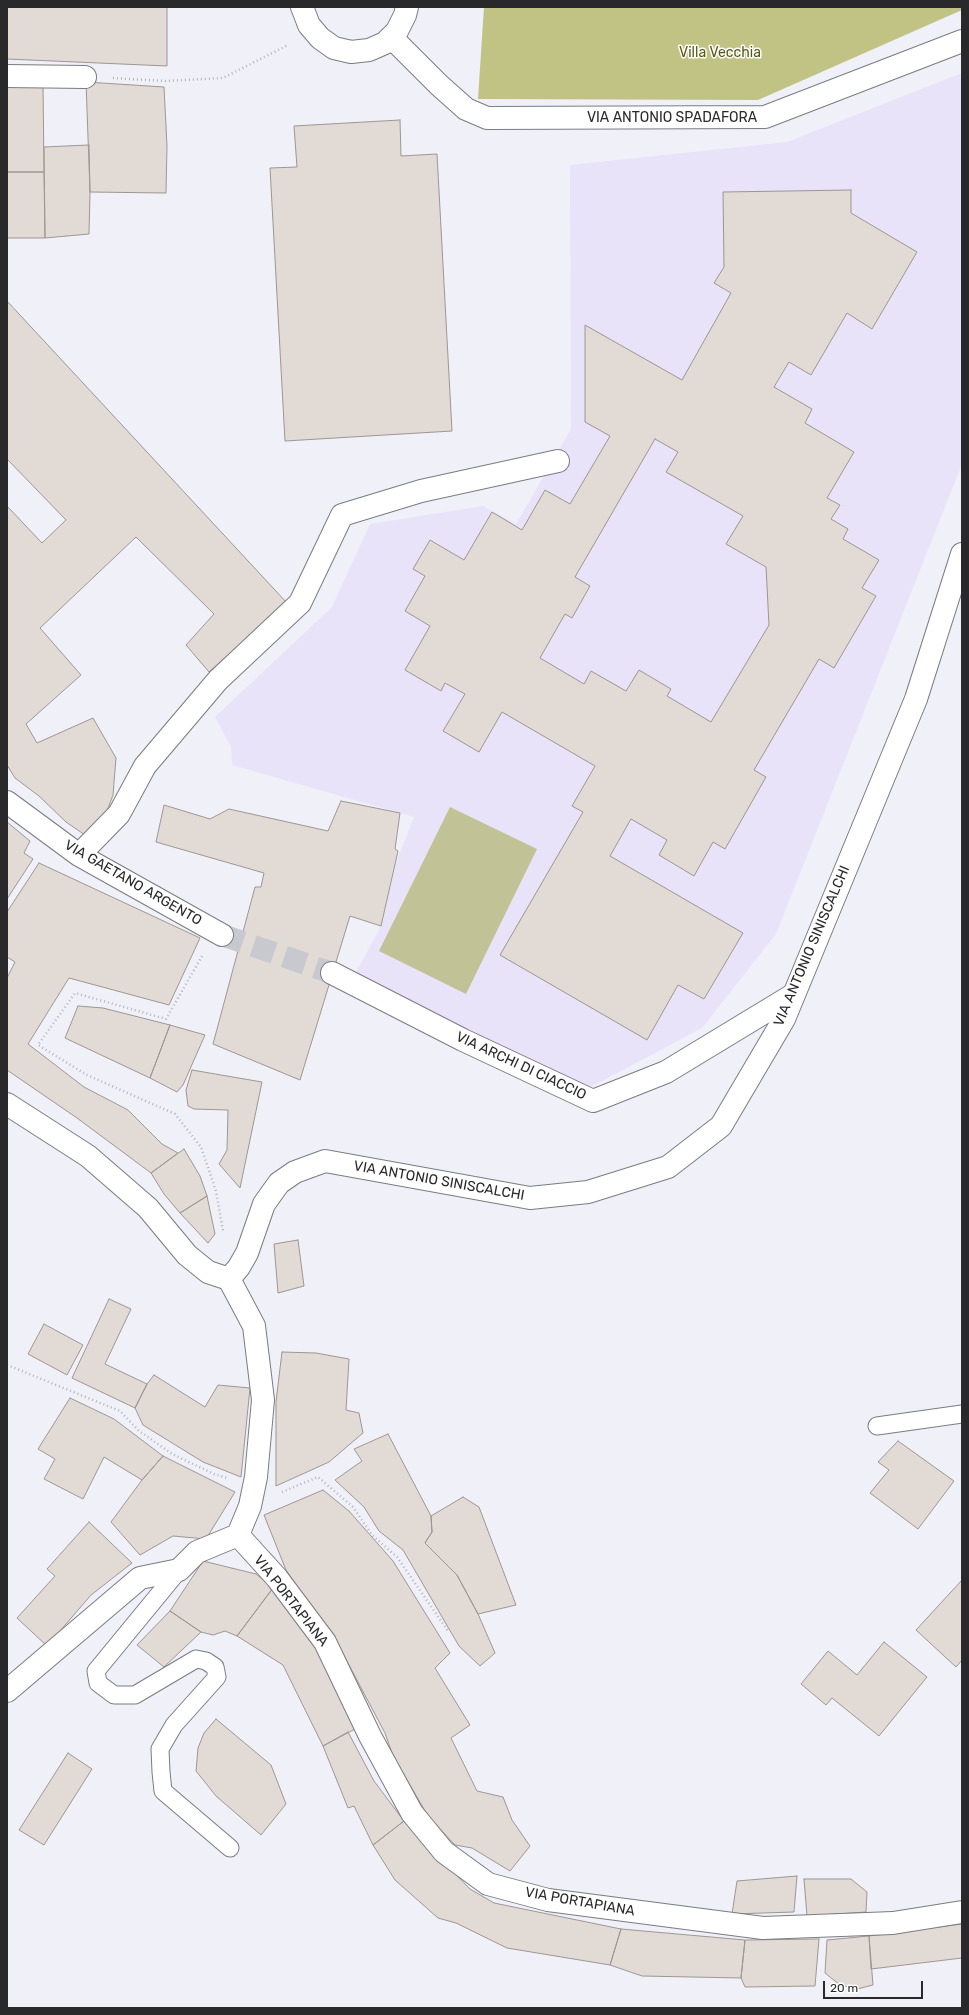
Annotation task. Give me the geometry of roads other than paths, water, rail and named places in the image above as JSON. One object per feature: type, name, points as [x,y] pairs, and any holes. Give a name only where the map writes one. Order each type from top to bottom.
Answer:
[{"type":"street","points":[[302,7],[309,25],[320,38],[334,48],[351,52],[369,50],[385,43],[400,26],[407,7]]},
{"type":"street","name":"VIA ANTONIO SPADAFORA","points":[[391,37],[439,85],[466,109],[487,118],[765,117],[962,41]]},
{"type":"street","points":[[7,76],[85,76]]},
{"type":"street","points":[[80,855],[119,814],[145,766],[218,680],[300,604],[342,515],[421,491],[558,461]]},
{"type":"street","name":"VIA ANTONIO SINISCALCHI","points":[[229,1279],[239,1267],[247,1253],[264,1204],[279,1183],[295,1172],[325,1161],[530,1198],[588,1192],[668,1167],[721,1126],[784,1019],[916,699],[962,554]]},
{"type":"street","name":"VIA GAETANO ARGENTO","points":[[7,802],[80,855],[222,935]]},
{"type":"street","name":"VIA ARCHI DI CIACCIO","points":[[332,973],[463,1040],[593,1100],[666,1072],[793,995]]},
{"type":"street","points":[[7,1104],[88,1156],[148,1208],[187,1255],[208,1272],[229,1279],[254,1326],[263,1400],[256,1477],[250,1506],[238,1535],[197,1552],[179,1570],[140,1578],[7,1691]]},
{"type":"street","name":"VIA PORTAPIANA","points":[[238,1535],[277,1578],[325,1642],[370,1736],[412,1813],[444,1852],[488,1884],[548,1900],[763,1928],[893,1923],[962,1912]]},
{"type":"lane","points":[[877,1426],[962,1414]]},
{"type":"lane","points":[[179,1570],[96,1671],[98,1683],[114,1695],[135,1695],[196,1659],[206,1661],[216,1667],[217,1678],[174,1725],[160,1749],[161,1772],[163,1790],[230,1848]]},
{"type":"tunnel","points":[[222,935],[332,973]]},
{"type":"park label","name":"Villa Vecchia","points":[[720,53]]}]
